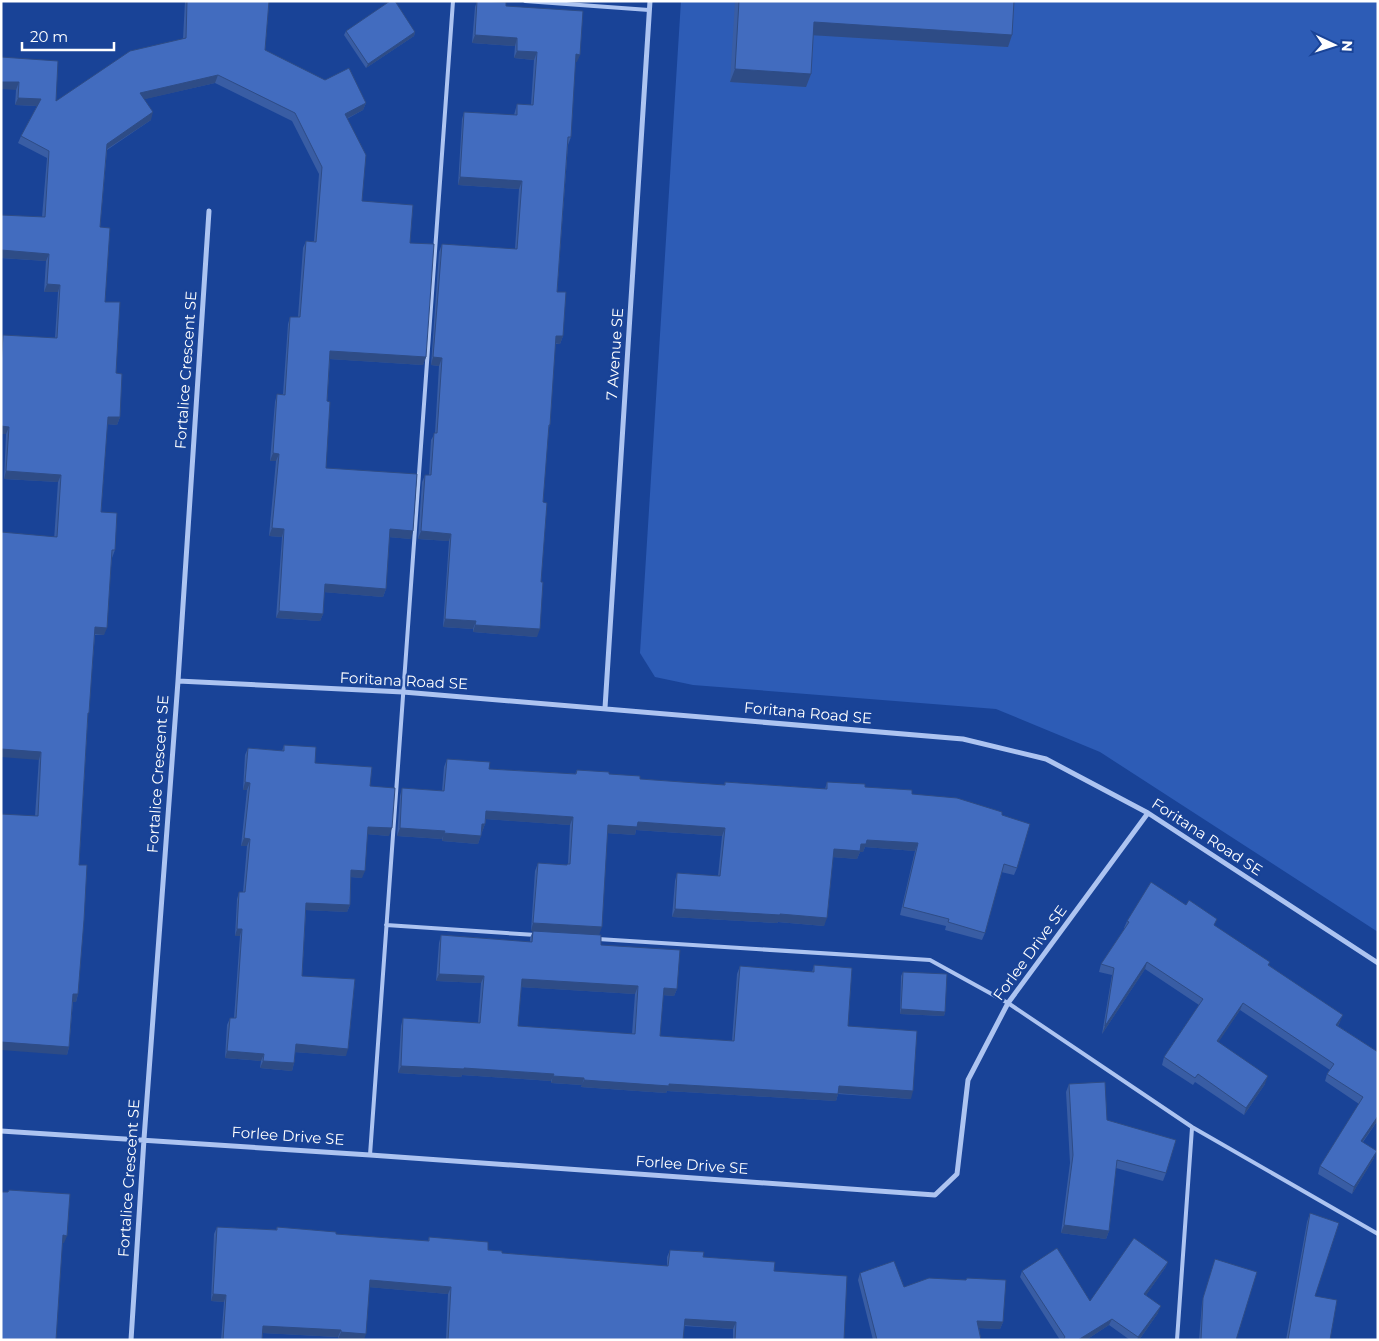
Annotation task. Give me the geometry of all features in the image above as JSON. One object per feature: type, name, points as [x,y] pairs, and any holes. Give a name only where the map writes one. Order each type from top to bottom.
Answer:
[{"type":"street","name":"7 Avenue SE","points":[[605,708],[650,1]]},
{"type":"street","name":"Fortalice Crescent SE","points":[[131,1340],[209,211]]},
{"type":"street","name":"Foritana Road SE","points":[[178,681],[403,692],[963,739],[1046,758],[1148,813],[1378,963]]},
{"type":"street","name":"Forlee Drive SE","points":[[1,1131],[144,1139],[935,1195],[957,1174],[968,1080],[1008,1003],[1148,813]]},
{"type":"lane","points":[[370,1155],[453,1]]},
{"type":"lane","points":[[525,1],[650,10]]},
{"type":"lane","points":[[386,925],[544,935]]},
{"type":"lane","points":[[594,938],[930,960],[1008,1003],[1192,1127],[1378,1234]]},
{"type":"lane","points":[[1177,1340],[1192,1127]]},
{"type":"shaded area","points":[[681,1],[1378,1],[1378,932],[1100,752],[996,709],[693,685],[655,677],[640,653]]},
{"type":"building","points":[[187,1],[269,1],[265,50],[325,80],[349,68],[366,103],[345,114],[366,155],[362,201],[413,205],[410,243],[434,244],[426,357],[330,351],[327,401],[330,402],[326,468],[417,474],[413,531],[390,529],[386,589],[325,584],[323,614],[279,611],[284,529],[272,528],[279,454],[273,453],[277,394],[285,395],[290,317],[300,317],[306,241],[316,242],[322,167],[295,113],[218,75],[140,93],[153,112],[107,144],[100,227],[110,228],[105,302],[120,302],[116,373],[122,374],[120,417],[108,417],[101,512],[117,513],[115,550],[112,550],[107,628],[95,627],[88,713],[79,865],[87,865],[78,994],[73,994],[69,1047],[1,1042],[1,814],[38,816],[41,752],[1,749],[1,532],[57,537],[61,475],[6,471],[9,427],[1,426],[3,335],[57,338],[60,285],[47,284],[49,254],[1,250],[1,215],[45,217],[49,151],[21,136],[41,99],[18,98],[19,82],[1,82],[1,57],[58,61],[56,101],[130,51],[186,38]]},
{"type":"building","points":[[390,1],[395,1],[415,32],[368,64],[346,31]]},
{"type":"building","points":[[477,1],[506,2],[506,6],[583,11],[580,55],[576,54],[571,137],[568,137],[557,292],[566,292],[563,336],[556,336],[543,502],[547,503],[541,582],[543,582],[540,629],[475,625],[476,621],[445,619],[451,534],[421,531],[425,475],[431,475],[434,433],[437,433],[442,358],[433,357],[442,244],[517,249],[522,181],[460,177],[464,112],[517,115],[517,104],[533,105],[537,52],[517,51],[517,38],[475,35]]},
{"type":"building","points":[[739,1],[1014,1],[1012,35],[814,22],[811,74],[735,69]]},
{"type":"building","points":[[284,745],[316,747],[315,763],[372,767],[370,786],[395,788],[392,828],[368,827],[365,871],[351,870],[350,905],[306,903],[302,976],[355,979],[348,1049],[296,1044],[294,1063],[263,1061],[264,1054],[227,1051],[230,1018],[236,1018],[242,929],[237,929],[239,892],[245,892],[250,839],[244,838],[250,783],[245,782],[248,748],[284,751]]},
{"type":"building","points":[[447,759],[490,762],[489,769],[576,774],[577,770],[609,772],[609,774],[640,776],[640,779],[725,785],[725,782],[827,789],[827,782],[865,784],[865,787],[912,790],[912,794],[957,798],[1002,812],[1002,815],[1030,824],[1017,868],[1004,864],[985,933],[948,922],[949,919],[903,907],[918,843],[867,840],[866,844],[861,844],[860,851],[834,849],[827,918],[675,909],[677,873],[720,876],[725,828],[638,822],[637,827],[608,825],[602,927],[533,923],[538,863],[570,864],[573,817],[486,811],[485,824],[482,824],[481,836],[400,828],[402,788],[444,791]]},
{"type":"building","points":[[1151,882],[1186,905],[1189,900],[1217,919],[1214,925],[1270,962],[1268,965],[1343,1015],[1336,1025],[1378,1052],[1378,1116],[1361,1141],[1377,1151],[1354,1187],[1320,1166],[1363,1097],[1327,1074],[1334,1064],[1243,1003],[1217,1041],[1268,1076],[1246,1108],[1198,1074],[1195,1078],[1164,1057],[1203,999],[1147,962],[1105,1026],[1114,968],[1101,964],[1129,922],[1127,921]]},
{"type":"building","points":[[533,931],[601,935],[601,945],[680,950],[677,989],[664,988],[660,1036],[734,1041],[740,966],[814,972],[814,965],[852,968],[848,1026],[917,1031],[913,1091],[839,1086],[838,1094],[669,1084],[669,1086],[584,1080],[584,1078],[553,1076],[554,1074],[401,1066],[403,1018],[480,1023],[484,976],[439,974],[441,935],[532,942]],"holes":[[[522,979],[638,986],[635,1034],[518,1026]]]},
{"type":"building","points":[[903,972],[947,974],[945,1012],[901,1009]]},
{"type":"building","points":[[1105,1082],[1107,1120],[1176,1140],[1166,1173],[1117,1160],[1109,1231],[1064,1225],[1073,1155],[1069,1084]]},
{"type":"building","points":[[9,1190],[70,1194],[67,1236],[63,1235],[56,1340],[1,1340],[1,1192],[8,1192]]},
{"type":"building","points":[[1310,1213],[1339,1223],[1315,1296],[1337,1300],[1330,1340],[1288,1340]]},
{"type":"building","points":[[217,1227],[277,1230],[277,1227],[336,1232],[336,1234],[429,1241],[429,1237],[488,1242],[488,1250],[502,1251],[502,1253],[668,1266],[670,1250],[704,1252],[703,1257],[775,1262],[774,1271],[847,1276],[844,1340],[735,1340],[736,1322],[685,1319],[683,1340],[448,1340],[451,1287],[370,1280],[366,1334],[341,1332],[341,1330],[263,1326],[262,1340],[223,1340],[226,1295],[213,1294]]},
{"type":"building","points":[[1134,1238],[1168,1262],[1144,1294],[1161,1306],[1138,1337],[1112,1319],[1078,1340],[1063,1340],[1065,1337],[1022,1271],[1057,1248],[1090,1301]]},
{"type":"building","points":[[1215,1259],[1257,1272],[1236,1340],[1201,1340],[1203,1298]]},
{"type":"building","points":[[894,1261],[904,1287],[929,1278],[1006,1280],[1003,1322],[977,1321],[981,1340],[877,1340],[860,1273]]}]
